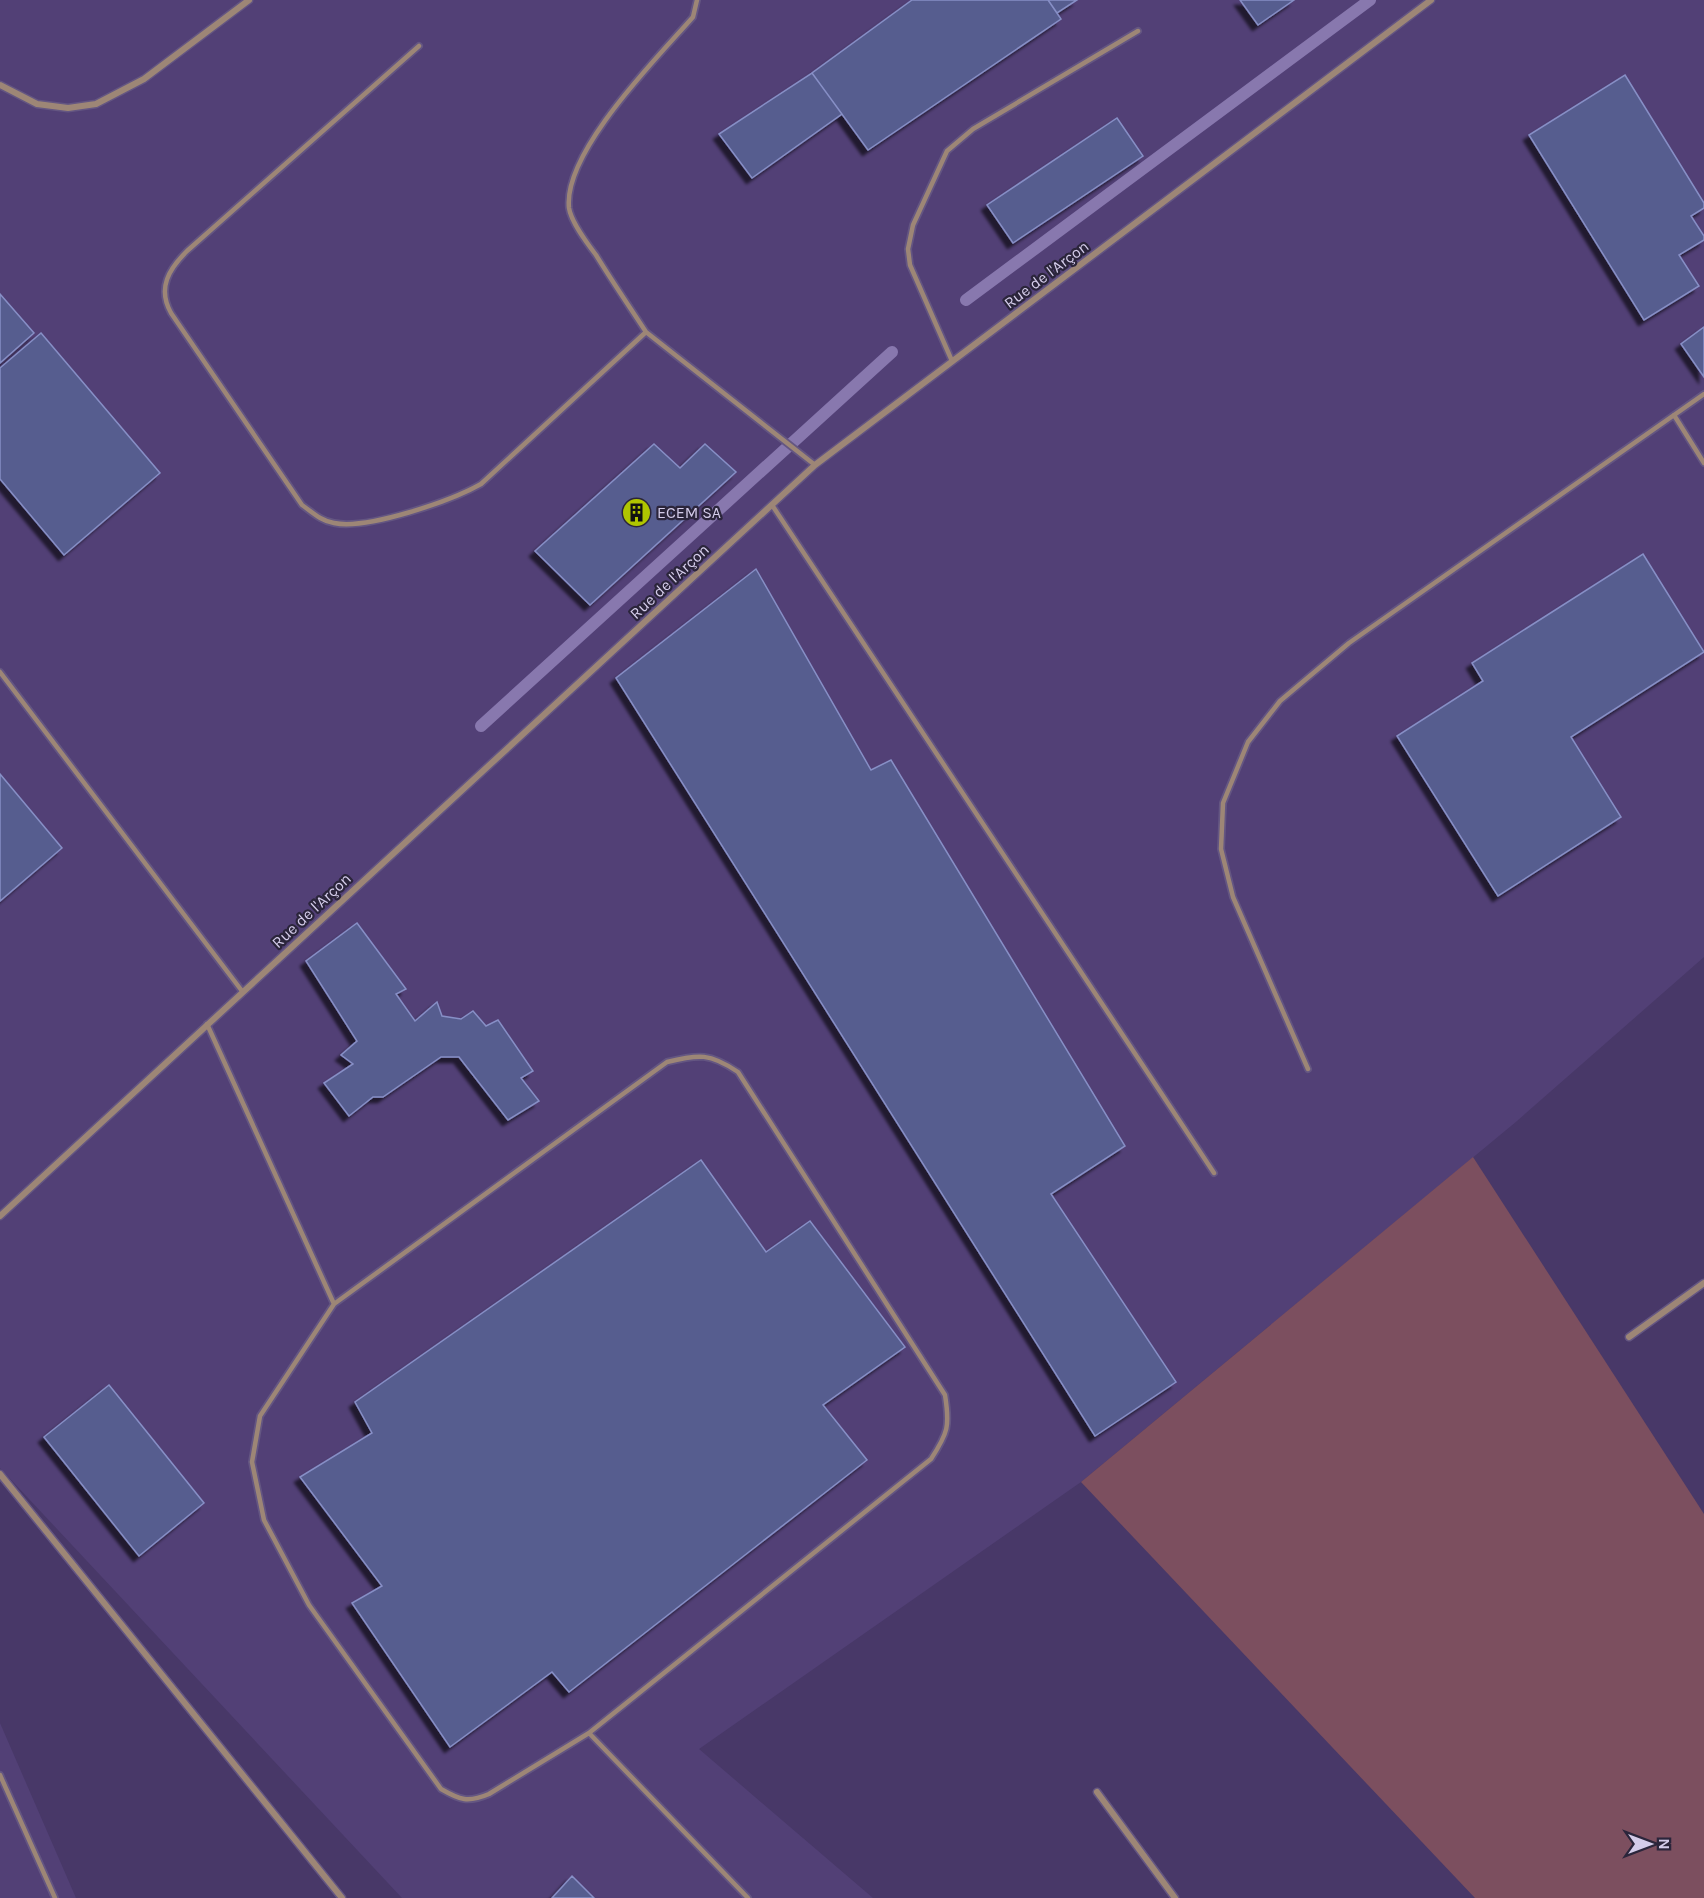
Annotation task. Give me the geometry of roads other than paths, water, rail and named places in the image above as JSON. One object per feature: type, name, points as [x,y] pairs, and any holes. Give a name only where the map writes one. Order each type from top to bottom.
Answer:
[{"type":"street","points":[[0,85],[37,104],[68,108],[96,104],[144,79],[249,0]]},
{"type":"street","name":"Rue de l'Arçon","points":[[0,1216],[815,465],[1431,0]]},
{"type":"street","points":[[1629,1337],[1704,1283]]},
{"type":"street","points":[[0,1474],[342,1898]]},
{"type":"street","points":[[1097,1792],[1175,1898]]},
{"type":"lane","points":[[697,0],[693,16],[615,107],[578,164],[570,188],[569,209],[581,233],[646,332],[815,465]]},
{"type":"lane","points":[[952,362],[910,265],[908,249],[913,225],[947,152],[973,129],[1138,31]]},
{"type":"lane","points":[[419,46],[187,251],[173,265],[165,286],[165,302],[171,313],[302,505],[317,517],[334,523],[371,523],[464,494],[481,484],[646,332]]},
{"type":"lane","points":[[1308,1069],[1233,897],[1221,849],[1223,803],[1248,742],[1280,701],[1349,643],[1704,394]]},
{"type":"lane","points":[[1674,415],[1704,463]]},
{"type":"lane","points":[[772,505],[1214,1173]]},
{"type":"lane","points":[[0,672],[242,991]]},
{"type":"lane","points":[[207,1024],[334,1304]]},
{"type":"lane","points":[[690,1056],[720,1060],[738,1072],[945,1395],[949,1418],[945,1438],[931,1460],[589,1733],[489,1794],[470,1800],[453,1796],[441,1789],[309,1605],[264,1520],[252,1462],[260,1416],[334,1304],[667,1062],[690,1056]]},
{"type":"lane","points":[[589,1733],[748,1898]]},
{"type":"lane","points":[[0,1774],[55,1898]]},
{"type":"waterway","points":[[966,300],[1370,0]]},
{"type":"waterway","points":[[481,726],[892,352]]},
{"type":"place","name":"ECEM SA","points":[[636,512]]}]
